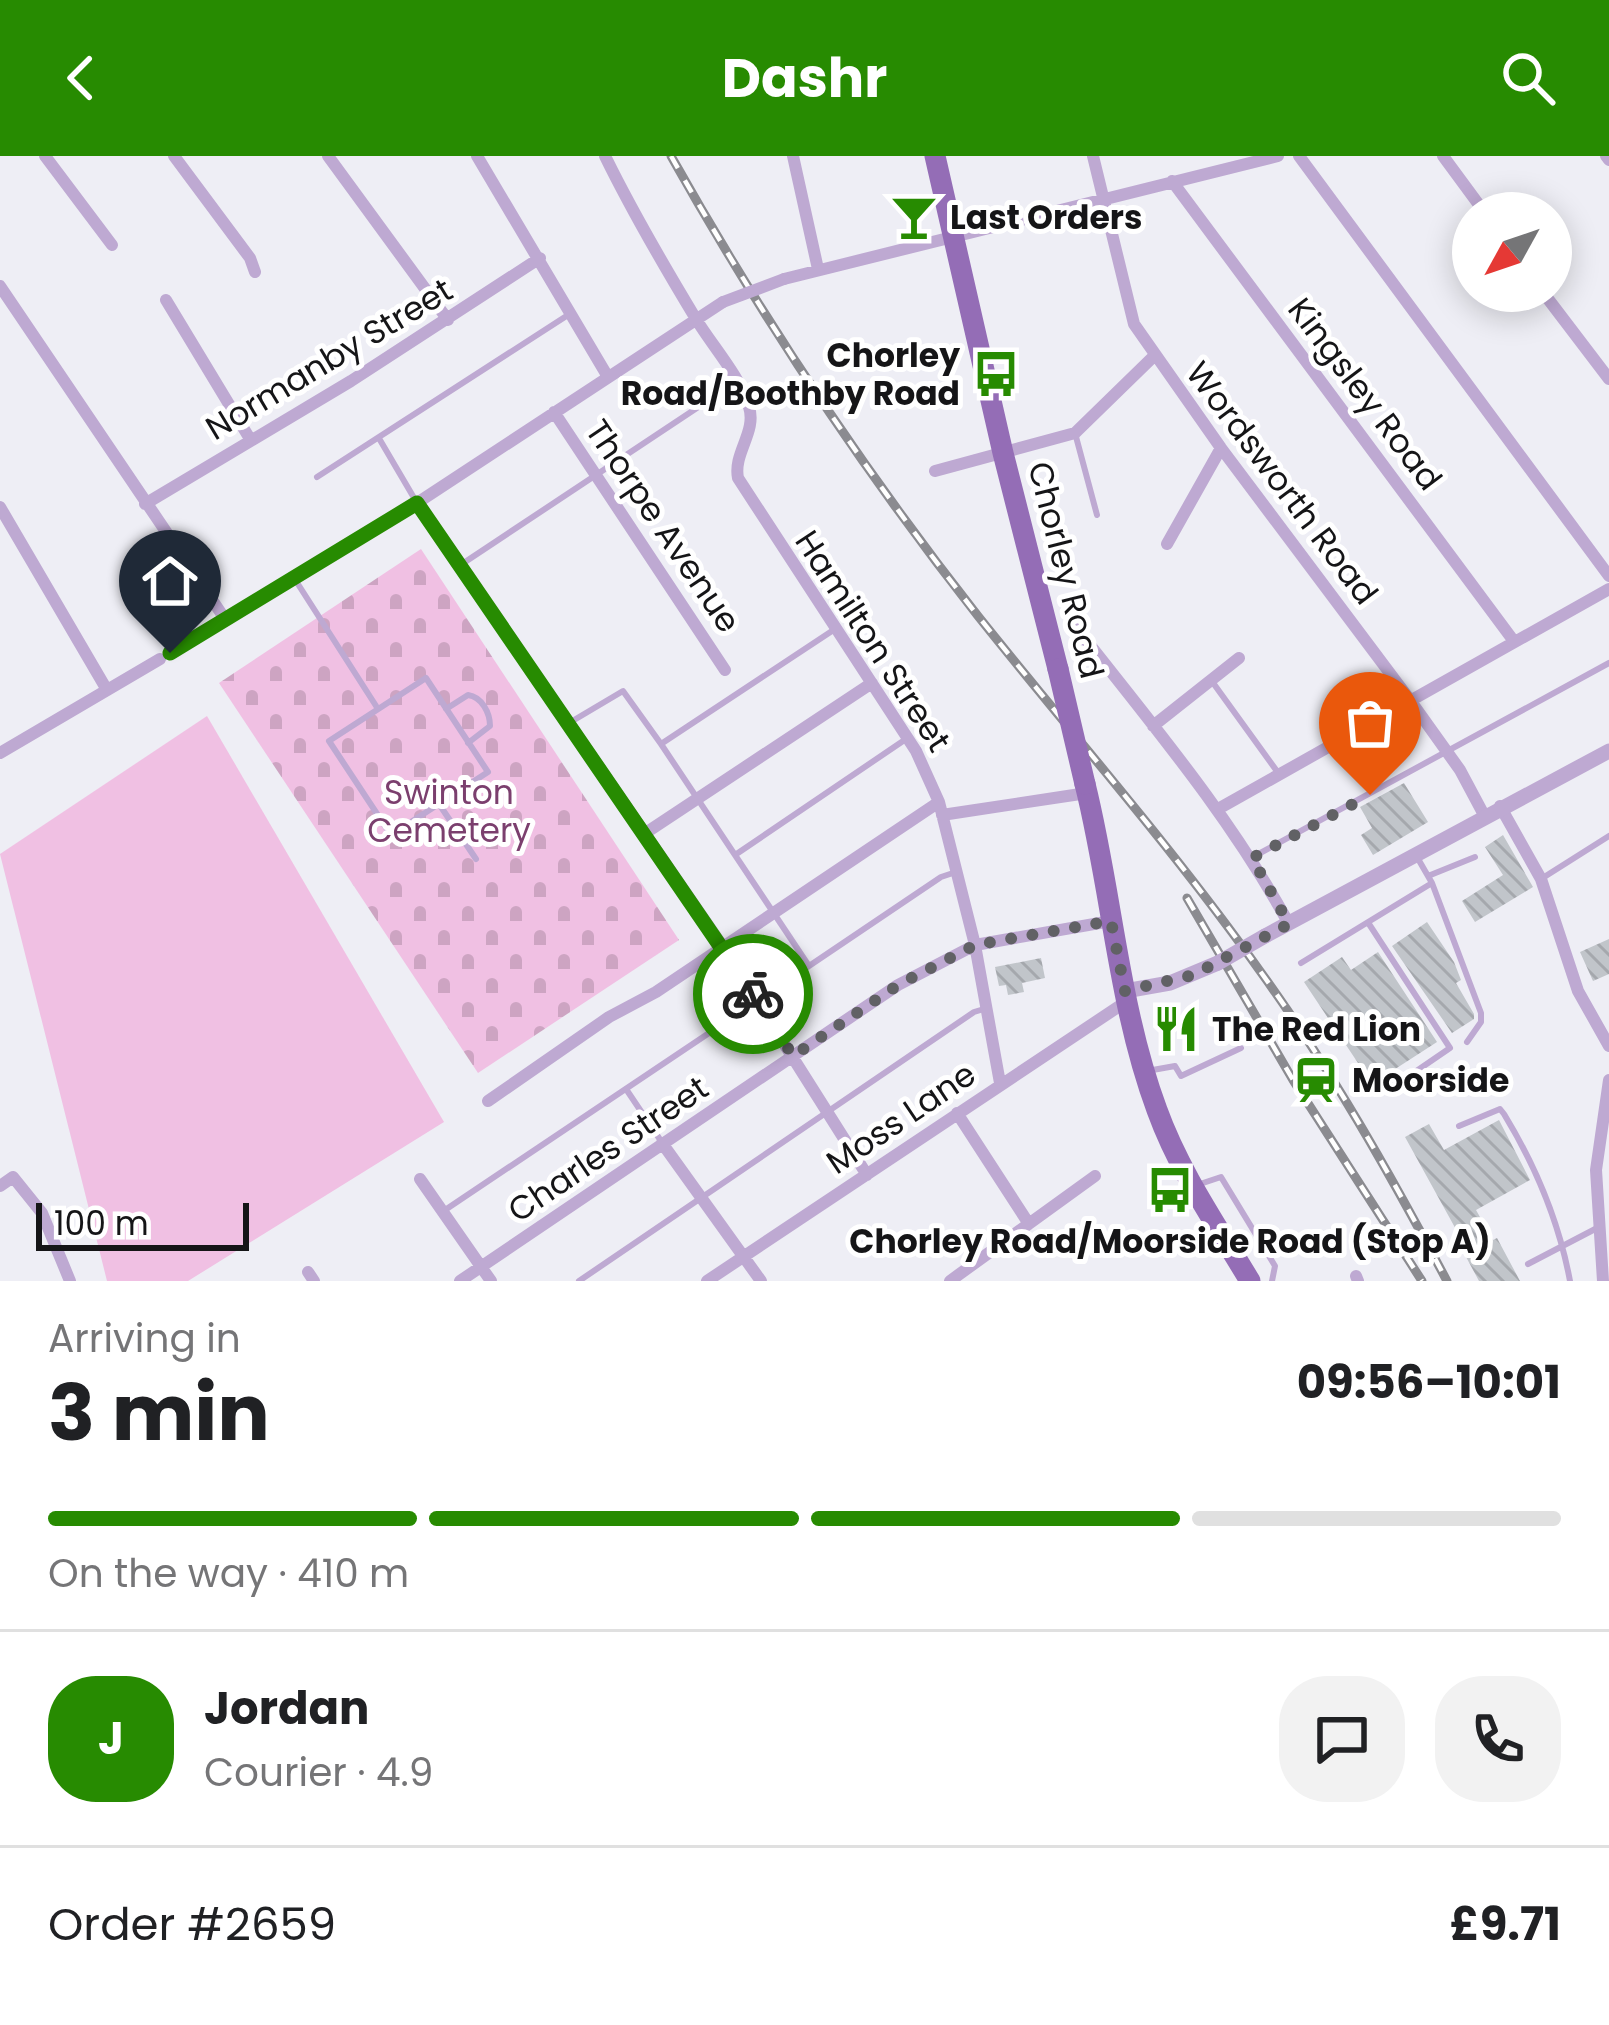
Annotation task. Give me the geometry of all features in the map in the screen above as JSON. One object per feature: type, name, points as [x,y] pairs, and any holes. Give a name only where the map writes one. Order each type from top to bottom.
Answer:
[{"type":"main road","name":"Chorley Road","points":[[935,156],[1086,788],[1144,1072],[1158,1114],[1194,1187],[1250,1281]]},
{"type":"street","points":[[45,156],[112,245]]},
{"type":"street","points":[[174,156],[250,258],[255,272]]},
{"type":"street","points":[[328,156],[448,320]]},
{"type":"street","points":[[477,156],[608,377]]},
{"type":"street","name":"Hamilton Street","points":[[605,156],[752,413],[736,466],[738,478],[908,738],[941,809],[975,945],[1000,1083]]},
{"type":"street","points":[[793,156],[818,269]]},
{"type":"street","name":"Wordsworth Road","points":[[1093,156],[1134,324],[1448,753],[1484,815]]},
{"type":"street","points":[[0,753],[417,503],[723,302],[818,269],[1278,156]]},
{"type":"street","points":[[1299,156],[1609,576]]},
{"type":"street","points":[[1444,156],[1470,192]]},
{"type":"street","name":"Kingsley Road","points":[[1172,181],[1514,640]]},
{"type":"street","name":"Normanby Street","points":[[145,504],[448,320],[540,258]]},
{"type":"street","points":[[0,286],[225,620]]},
{"type":"street","points":[[166,300],[250,439]]},
{"type":"street","points":[[1558,312],[1609,379]]},
{"type":"street","points":[[935,471],[1075,434],[1154,356]]},
{"type":"street","name":"Thorpe Avenue","points":[[554,412],[725,670]]},
{"type":"street","points":[[1167,544],[1222,448]]},
{"type":"street","points":[[417,503],[723,947],[867,1175]]},
{"type":"street","points":[[0,507],[107,690]]},
{"type":"street","points":[[1218,808],[1609,589]]},
{"type":"street","points":[[1075,626],[1218,808],[1289,924]]},
{"type":"street","points":[[1153,726],[1239,658]]},
{"type":"street","points":[[644,834],[872,683]]},
{"type":"street","points":[[1126,996],[1217,963],[1609,751]]},
{"type":"street","points":[[497,1101],[609,1017],[656,992],[772,911],[941,809],[1086,788]]},
{"type":"street","points":[[1500,806],[1541,879],[1578,991],[1609,1046]]},
{"type":"street","name":"Charles Street","points":[[460,1281],[898,985],[975,945],[1111,921]]},
{"type":"street","name":"Moss Lane","points":[[706,1281],[1126,996]]},
{"type":"street","points":[[1603,1281],[1599,1227],[1603,1207],[1596,1170],[1609,1080]]},
{"type":"street","points":[[957,1113],[1029,1224]]},
{"type":"street","points":[[662,1143],[760,1281]]},
{"type":"street","points":[[950,1281],[1095,1176]]},
{"type":"street","points":[[0,1186],[13,1177],[42,1213],[70,1281]]},
{"type":"street","points":[[420,1179],[491,1281]]},
{"type":"lane","points":[[317,477],[571,313]]},
{"type":"lane","points":[[462,564],[736,382]]},
{"type":"lane","points":[[1075,434],[1097,514]]},
{"type":"lane","points":[[380,440],[417,503]]},
{"type":"lane","points":[[293,576],[378,709]]},
{"type":"lane","points":[[661,744],[835,628]]},
{"type":"lane","points":[[1252,858],[1609,663]]},
{"type":"lane","points":[[426,678],[488,772],[391,835],[329,741],[378,709],[426,678]]},
{"type":"lane","points":[[1211,680],[1279,774]]},
{"type":"lane","points":[[569,723],[623,691],[809,966]]},
{"type":"lane","points":[[446,709],[468,695],[478,699],[488,713],[490,726],[469,742]]},
{"type":"lane","points":[[735,855],[908,738]]},
{"type":"lane","points":[[439,804],[476,859]]},
{"type":"lane","points":[[1541,879],[1609,836]]},
{"type":"lane","points":[[1415,854],[1430,879],[1481,1013],[1481,1022],[1467,1042]]},
{"type":"lane","points":[[1301,963],[1370,924],[1430,879],[1475,856]]},
{"type":"lane","points":[[443,1211],[941,877],[957,872]]},
{"type":"lane","points":[[1370,924],[1450,1048],[1396,1085]]},
{"type":"lane","points":[[579,1281],[974,1012],[987,1009]]},
{"type":"lane","points":[[1144,1072],[1172,1065],[1181,1076],[1241,1048]]},
{"type":"lane","points":[[626,1089],[662,1143]]},
{"type":"lane","points":[[1459,1126],[1492,1110],[1504,1114],[1535,1174],[1563,1246],[1570,1281]]},
{"type":"lane","points":[[1194,1187],[1221,1177],[1275,1266],[1272,1281]]},
{"type":"lane","points":[[1528,1264],[1599,1227]]},
{"type":"green space","name":"Swinton Cemetery","points":[[421,549],[679,940],[478,1073],[219,683]]},
{"type":"green space","points":[[207,716],[444,1122],[188,1281],[107,1281],[0,854]]},
{"type":"building","points":[[1404,783],[1428,822],[1373,855],[1361,835],[1372,828],[1360,807]]},
{"type":"building","points":[[1503,835],[1533,887],[1475,922],[1462,901],[1503,875],[1485,847]]},
{"type":"building","points":[[1427,922],[1454,962],[1461,980],[1456,983],[1474,1014],[1474,1019],[1452,1033],[1392,946]]},
{"type":"building","points":[[1609,939],[1609,974],[1593,981],[1580,952]]},
{"type":"building","points":[[1378,952],[1437,1042],[1372,1084],[1304,982],[1342,957],[1351,970]]},
{"type":"building","points":[[1041,958],[1045,978],[1022,983],[1024,992],[1008,995],[1006,985],[999,986],[995,967]]},
{"type":"building","points":[[1499,1120],[1530,1180],[1476,1210],[1520,1281],[1479,1281],[1465,1255],[1469,1253],[1405,1137],[1429,1124],[1444,1150]]},
{"type":"railway","points":[[671,156],[741,275],[854,449],[978,616],[1192,880],[1286,1008],[1359,1123],[1447,1281]]},
{"type":"railway","points":[[1187,898],[1293,1080],[1422,1281]]},
{"type":"way so far","points":[[753,994],[793,1056],[898,985],[975,945],[1111,921],[1125,991],[1170,983],[1289,924],[1252,858],[1370,795]]},
{"type":"place","name":"Last Orders","points":[[914,217]]},
{"type":"place","name":"Chorley Road/Boothby Road","points":[[996,374]]},
{"type":"place","name":"The Red Lion","points":[[1176,1029]]},
{"type":"place","name":"Moorside","points":[[1316,1080]]},
{"type":"place","name":"Chorley Road/Moorside Road (Stop A)","points":[[1170,1190]]},
{"type":"route","points":[[170,653],[417,503],[753,994]]}]
